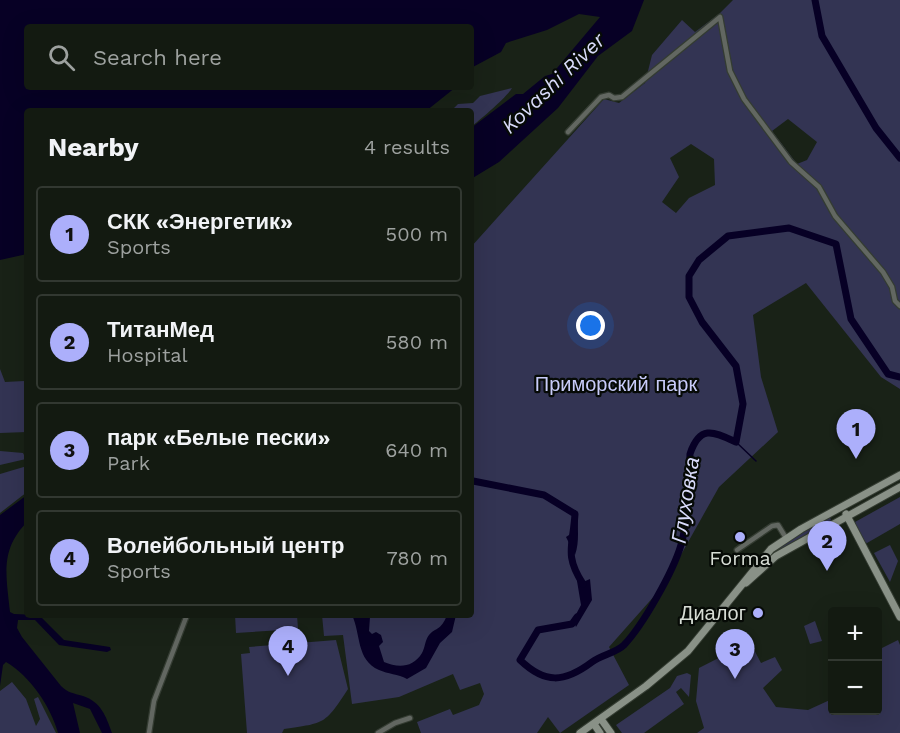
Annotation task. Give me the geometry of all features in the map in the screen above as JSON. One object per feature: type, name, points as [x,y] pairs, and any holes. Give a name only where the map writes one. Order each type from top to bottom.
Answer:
[{"type":"main road","points":[[580,733],[688,651],[733,595],[786,538],[900,475]]},
{"type":"main road","points":[[757,568],[900,487]]},
{"type":"main road","points":[[842,507],[900,617]]},
{"type":"main road","points":[[601,719],[611,733]]},
{"type":"main road","points":[[594,724],[600,733]]},
{"type":"street","points":[[568,132],[601,97],[609,95],[614,98],[622,97],[720,17],[730,71],[744,99],[791,162],[819,187],[835,216],[883,272],[892,287],[895,301],[900,306]]},
{"type":"street","points":[[737,550],[775,525],[786,538]]},
{"type":"street","points":[[149,733],[154,701],[186,618]]},
{"type":"street","points":[[378,733],[395,723],[410,718]]},
{"type":"green space","name":"Приморский парк","points":[[733,0],[900,0],[900,389],[881,377],[806,283],[753,315],[761,377],[778,432],[719,487],[664,585],[609,647],[629,685],[560,733],[548,717],[537,733],[421,733],[417,722],[450,709],[453,715],[479,705],[484,694],[480,683],[460,690],[453,674],[399,697],[352,704],[343,635],[324,636],[322,618],[474,618],[474,244],[604,99],[619,103],[645,83],[652,55],[682,20],[695,32]],"holes":[[[788,119],[817,142],[807,160],[797,164],[772,131]],[[691,144],[714,159],[715,185],[689,198],[676,213],[662,202],[679,177],[670,158]]]},
{"type":"green space","points":[[512,88],[500,102],[474,124],[474,108],[454,108],[458,104],[473,103],[480,96]]},
{"type":"green space","points":[[0,369],[5,382],[24,381],[24,432],[0,433]]},
{"type":"green space","points":[[0,451],[23,453],[24,455],[24,459],[0,465]]},
{"type":"green space","points":[[24,467],[24,494],[0,513],[0,474]]},
{"type":"green space","points":[[900,497],[900,524],[867,543],[863,542],[855,522]]},
{"type":"green space","points":[[830,517],[831,520],[766,558],[784,542]]},
{"type":"green space","points":[[890,545],[898,561],[890,582],[874,553]]},
{"type":"green space","points":[[235,618],[297,618],[298,629],[236,633]]},
{"type":"green space","points":[[815,621],[822,641],[810,644],[804,626]]},
{"type":"green space","points":[[336,640],[348,689],[329,715],[317,723],[284,729],[282,733],[247,733],[241,654],[250,653],[249,647]]},
{"type":"green space","points":[[898,640],[900,645],[900,733],[697,733],[704,728],[696,701],[699,668],[750,642],[761,663],[775,657],[782,670],[763,688],[776,707],[808,710],[828,701],[828,715],[882,715],[882,648]]},
{"type":"green space","points":[[687,673],[691,675],[689,697],[681,688],[676,692],[684,704],[644,733],[622,733],[616,725],[670,688],[677,676]]},
{"type":"green space","points":[[12,682],[26,699],[36,726],[40,719],[34,699],[38,697],[56,733],[0,733],[0,691]]},
{"type":"water","name":"Kovashi River","points":[[0,0],[644,0],[632,31],[598,56],[558,108],[499,162],[474,177],[474,126],[516,94],[523,94],[545,76],[552,74],[600,17],[579,14],[547,30],[506,43],[501,52],[474,66],[474,24],[24,24],[24,90],[452,90],[430,108],[24,108],[24,255],[0,260]]},
{"type":"water","points":[[24,497],[24,525],[12,543],[7,563],[10,612],[24,614],[24,618],[42,618],[64,640],[110,647],[111,650],[107,652],[59,645],[35,620],[18,620],[17,628],[22,637],[61,686],[99,706],[112,733],[102,733],[90,709],[73,703],[80,733],[58,733],[38,693],[23,675],[6,662],[3,665],[0,686],[0,515]]},
{"type":"water","points":[[575,510],[578,512],[578,534],[575,555],[566,537],[572,533]]},
{"type":"water","points":[[576,575],[583,582],[590,579],[592,600],[576,627],[573,620],[581,605]]},
{"type":"water","points":[[353,618],[370,618],[369,631],[372,634],[376,632],[381,635],[383,642],[379,646],[384,662],[400,666],[410,664],[418,658],[429,635],[441,626],[446,618],[455,618],[452,632],[440,643],[426,668],[407,679],[379,670],[366,660],[360,646]]},
{"type":"waterway","name":"Глуховка","points":[[815,0],[822,36],[876,128],[900,158]]},
{"type":"waterway","name":"Глуховка","points":[[577,617],[572,624],[538,630],[520,660],[546,677],[564,677],[624,645],[657,598],[681,545],[687,511],[690,454],[694,444],[703,434],[708,433],[721,435],[736,442],[743,404],[736,366],[702,322],[689,297],[689,276],[699,260],[728,236],[789,228],[836,244],[851,319],[888,374],[900,377]]},
{"type":"waterway","points":[[736,442],[756,461]]},
{"type":"waterway","name":"Глуховка","points":[[474,481],[544,495],[575,514],[571,550],[573,565],[583,584]]},
{"type":"place","name":"СКК «Энергетик»","points":[[856,459]]},
{"type":"place","name":"Forma","points":[[740,537]]},
{"type":"place","name":"ТитанМед","points":[[827,571]]},
{"type":"place","name":"Диалог","points":[[758,613]]},
{"type":"place","name":"Волейбольный центр","points":[[288,676]]},
{"type":"place","name":"парк «Белые пески»","points":[[735,679]]}]
